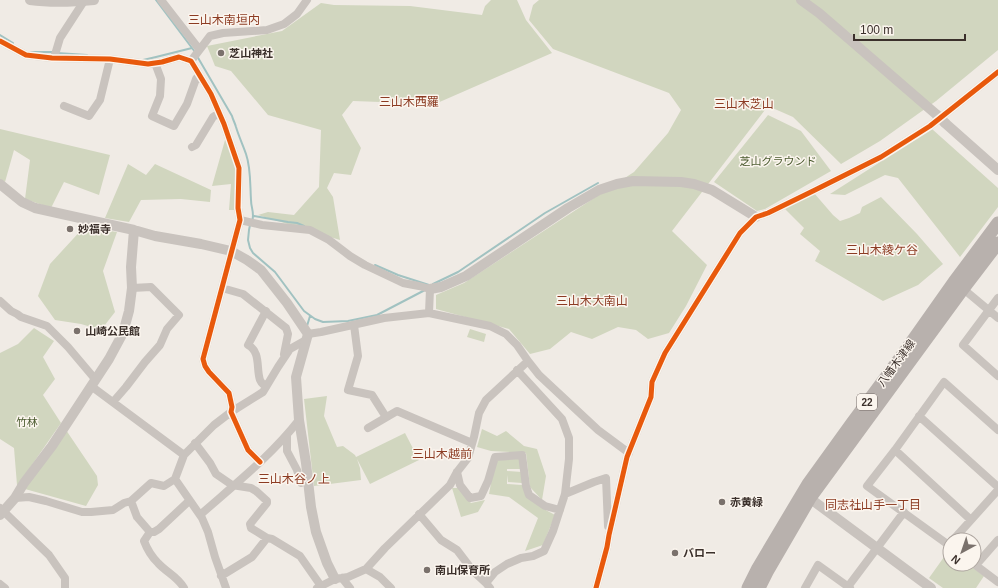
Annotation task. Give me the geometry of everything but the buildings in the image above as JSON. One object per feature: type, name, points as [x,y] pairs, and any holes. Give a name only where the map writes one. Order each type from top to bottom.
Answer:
[{"type":"main road","name":"八幡木津線","points":[[958,286],[998,222]]},
{"type":"main road","name":"八幡木津線","points":[[748,588],[758,568],[806,496],[847,429],[906,350],[958,286],[998,243]]},
{"type":"main road","name":"八幡木津線","points":[[759,588],[806,496]]},
{"type":"street","points":[[30,0],[52,2],[89,0]]},
{"type":"street","points":[[54,58],[60,38],[89,0]]},
{"type":"street","points":[[161,0],[195,55],[199,75],[219,113],[239,168],[238,208],[240,220],[203,359],[209,372],[229,393],[232,407],[231,412],[248,450],[260,462]]},
{"type":"street","points":[[0,41],[26,56],[110,59],[148,64],[195,55],[210,36],[223,33],[267,30],[284,24],[297,14],[306,0]]},
{"type":"street","points":[[802,0],[937,115],[998,170]]},
{"type":"street","points":[[0,48],[11,51],[15,49]]},
{"type":"street","points":[[64,106],[89,116],[100,100],[110,59]]},
{"type":"street","points":[[155,63],[161,79],[160,96],[152,116],[174,126],[187,104],[196,79],[199,75]]},
{"type":"street","points":[[596,588],[629,453],[651,396],[652,382],[664,353],[740,233],[756,217],[882,157],[930,126],[998,72]]},
{"type":"street","points":[[192,147],[196,145],[213,116],[219,113]]},
{"type":"street","points":[[240,220],[262,225],[310,230],[329,240],[365,265],[403,283],[430,290],[466,276],[568,208],[599,190],[617,184],[633,181],[681,182],[694,184],[712,190],[756,217]]},
{"type":"street","points":[[0,184],[22,202],[35,208],[155,236],[231,251],[247,260],[260,270],[287,302],[307,337],[296,377],[310,507],[316,532],[327,563],[339,578],[350,588]]},
{"type":"street","points":[[64,588],[65,578],[49,555],[1,511],[15,498],[24,483],[52,446],[109,359],[123,334],[129,311],[132,288],[131,267],[134,230]]},
{"type":"street","points":[[958,286],[998,318]]},
{"type":"street","points":[[113,402],[160,345],[167,329],[179,314],[151,288],[132,288]]},
{"type":"street","points":[[222,288],[243,294],[286,328],[288,334],[283,359]]},
{"type":"street","points":[[430,290],[430,313]]},
{"type":"street","points":[[998,298],[963,345],[998,376]]},
{"type":"street","points":[[0,301],[20,317],[48,326],[68,347],[93,382],[113,402],[184,454]]},
{"type":"street","points":[[266,311],[248,345],[251,346],[256,352],[260,381],[266,387]]},
{"type":"street","points":[[15,498],[29,497],[82,512],[113,510],[124,503],[131,501],[151,482],[164,486],[175,479],[184,454],[214,425],[231,412],[263,392],[290,349],[307,337],[321,332],[384,318],[430,313],[490,326],[506,334],[517,345],[539,375],[598,430],[629,453]]},
{"type":"street","points":[[354,325],[358,356],[348,390],[372,395],[386,418]]},
{"type":"street","points":[[195,443],[210,463],[216,474],[234,485],[251,488],[267,501],[267,504],[250,524],[251,528],[300,556],[319,587],[339,578],[348,577],[366,569],[419,514],[450,485],[457,472],[468,458],[478,413],[486,400],[528,361]]},
{"type":"street","points":[[419,514],[441,540],[457,550],[473,571],[488,585],[495,572],[507,564],[544,551],[553,531],[565,494],[569,459],[568,438],[562,419],[517,370]]},
{"type":"street","points":[[942,538],[868,486],[944,382],[998,430]]},
{"type":"street","points":[[368,428],[397,411],[472,443]]},
{"type":"street","points":[[920,416],[998,487]]},
{"type":"street","points":[[200,515],[260,462],[287,436],[300,420]]},
{"type":"street","points":[[287,436],[287,451],[297,470],[300,483]]},
{"type":"street","points":[[895,450],[971,520]]},
{"type":"street","points":[[457,472],[460,485],[470,498],[481,496],[488,481],[495,456],[522,455],[526,486],[529,495],[545,506],[560,510]]},
{"type":"street","points":[[565,494],[606,478],[609,535]]},
{"type":"street","points":[[175,479],[200,515],[208,532],[226,588]]},
{"type":"street","points":[[960,532],[998,490]]},
{"type":"street","points":[[806,496],[931,588]]},
{"type":"street","points":[[131,501],[137,517],[150,532]]},
{"type":"street","points":[[184,588],[180,582],[158,563],[146,548],[144,541],[150,532],[154,532],[159,529],[189,501]]},
{"type":"street","points":[[805,588],[818,565],[848,588],[904,512]]},
{"type":"street","points":[[221,576],[252,557],[267,538]]},
{"type":"street","points":[[982,557],[998,540]]},
{"type":"street","points":[[366,569],[380,577],[391,588]]},
{"type":"street","points":[[982,570],[998,582]]},
{"type":"street","points":[[0,584],[5,588]]},
{"type":"green space","points":[[491,0],[517,0],[526,20],[552,53],[435,104],[353,101],[342,115],[361,148],[351,175],[334,173],[327,188],[333,197],[340,240],[258,215],[268,212],[294,215],[319,187],[321,130],[268,115],[231,71],[215,66],[207,46],[282,31],[321,3],[334,5],[410,6],[482,15],[485,6]]},
{"type":"green space","points":[[539,0],[998,0],[998,50],[936,101],[880,141],[841,164],[793,117],[768,106],[672,231],[707,265],[686,306],[669,333],[648,339],[636,330],[618,327],[592,339],[571,332],[550,349],[530,354],[509,329],[436,309],[436,295],[464,283],[634,172],[668,133],[681,110],[669,93],[553,49],[529,20],[533,5]]},
{"type":"green space","name":"芝山グラウンド","points":[[768,115],[801,131],[831,171],[765,209],[757,211],[714,182]]},
{"type":"green space","points":[[0,129],[110,155],[99,195],[64,182],[51,208],[25,199],[30,160],[14,150],[5,182],[0,179]]},
{"type":"green space","points":[[932,129],[998,188],[998,207],[960,257],[898,178],[885,175],[845,195],[830,194]]},
{"type":"green space","points":[[227,133],[236,167],[234,210],[229,210],[231,184],[212,186]]},
{"type":"green space","points":[[128,164],[146,175],[155,164],[211,190],[210,202],[181,199],[141,200],[129,222],[105,218]]},
{"type":"green space","points":[[814,193],[840,221],[860,213],[862,207],[881,197],[917,234],[943,264],[918,285],[883,301],[815,261],[820,251],[800,234],[804,228],[785,209]]},
{"type":"green space","points":[[84,227],[117,232],[103,271],[115,312],[101,330],[81,324],[55,320],[38,296],[50,264]]},
{"type":"green space","name":"竹林","points":[[34,328],[54,341],[43,357],[55,379],[43,395],[61,423],[17,485],[14,448],[0,439],[0,353],[18,344]]},
{"type":"green space","points":[[470,329],[486,334],[484,342],[467,337]]},
{"type":"green space","points":[[327,396],[324,416],[337,447],[343,446],[356,457],[405,433],[419,460],[370,484],[357,459],[360,468],[361,480],[314,486],[304,399]]},
{"type":"green space","points":[[482,429],[497,436],[506,431],[524,446],[537,449],[546,476],[542,500],[530,487],[526,453],[491,451],[477,447]]},
{"type":"green space","name":"竹林","points":[[66,430],[97,476],[98,485],[86,506],[25,489]]},
{"type":"green space","points":[[496,456],[519,459],[521,469],[507,469],[507,471],[522,472],[522,483],[508,482],[507,475],[507,484],[522,485],[542,508],[555,515],[543,545],[525,551],[538,518],[509,497],[489,494]]},
{"type":"green space","points":[[452,488],[458,488],[471,503],[485,500],[478,512],[461,517]]},
{"type":"green space","points":[[942,560],[942,572],[979,572],[984,576],[976,588],[943,588],[929,578]]},
{"type":"waterway","points":[[156,0],[195,52]]},
{"type":"waterway","points":[[0,35],[13,43]]},
{"type":"waterway","points":[[143,60],[192,48]]},
{"type":"waterway","points":[[31,52],[53,52]]},
{"type":"waterway","points":[[57,53],[87,55]]},
{"type":"waterway","points":[[197,56],[232,116],[248,159],[253,213],[252,221]]},
{"type":"waterway","points":[[433,284],[458,272],[545,213],[598,183]]},
{"type":"waterway","points":[[254,216],[297,223],[304,226]]},
{"type":"waterway","points":[[250,225],[248,240],[253,253],[275,272],[304,311],[315,319],[323,322],[348,321],[377,315],[425,290]]},
{"type":"waterway","points":[[375,265],[398,275],[429,285]]},
{"type":"waterway","points":[[307,326],[310,316]]},
{"type":"cycle path","points":[[0,41],[26,55],[52,58],[110,59],[148,64],[179,57],[191,61],[211,94],[224,124],[239,168],[238,208],[240,220],[203,359],[209,372],[229,393],[232,407],[231,412],[248,450],[260,462]]},
{"type":"cycle path","points":[[596,588],[607,547],[627,457],[651,397],[652,382],[665,353],[740,233],[756,217],[768,213],[881,157],[930,126],[998,72]]},
{"type":"place","name":"芝山神社","points":[[221,53]]},
{"type":"place","name":"妙福寺","points":[[70,229]]},
{"type":"place","name":"山崎公民館","points":[[77,331]]},
{"type":"place","name":"赤黄緑","points":[[722,502]]},
{"type":"place","name":"バロー","points":[[675,553]]},
{"type":"place","name":"南山保育所","points":[[427,570]]},
{"type":"district","name":"三山木南垣内","points":[[224,20]]},
{"type":"district","name":"三山木西羅","points":[[409,102]]},
{"type":"district","name":"三山木芝山","points":[[744,104]]},
{"type":"district","name":"三山木綾ケ谷","points":[[882,250]]},
{"type":"district","name":"三山木大南山","points":[[592,301]]},
{"type":"district","name":"三山木越前","points":[[442,454]]},
{"type":"district","name":"三山木谷ノ上","points":[[294,479]]},
{"type":"district","name":"同志社山手一丁目","points":[[873,505]]}]
